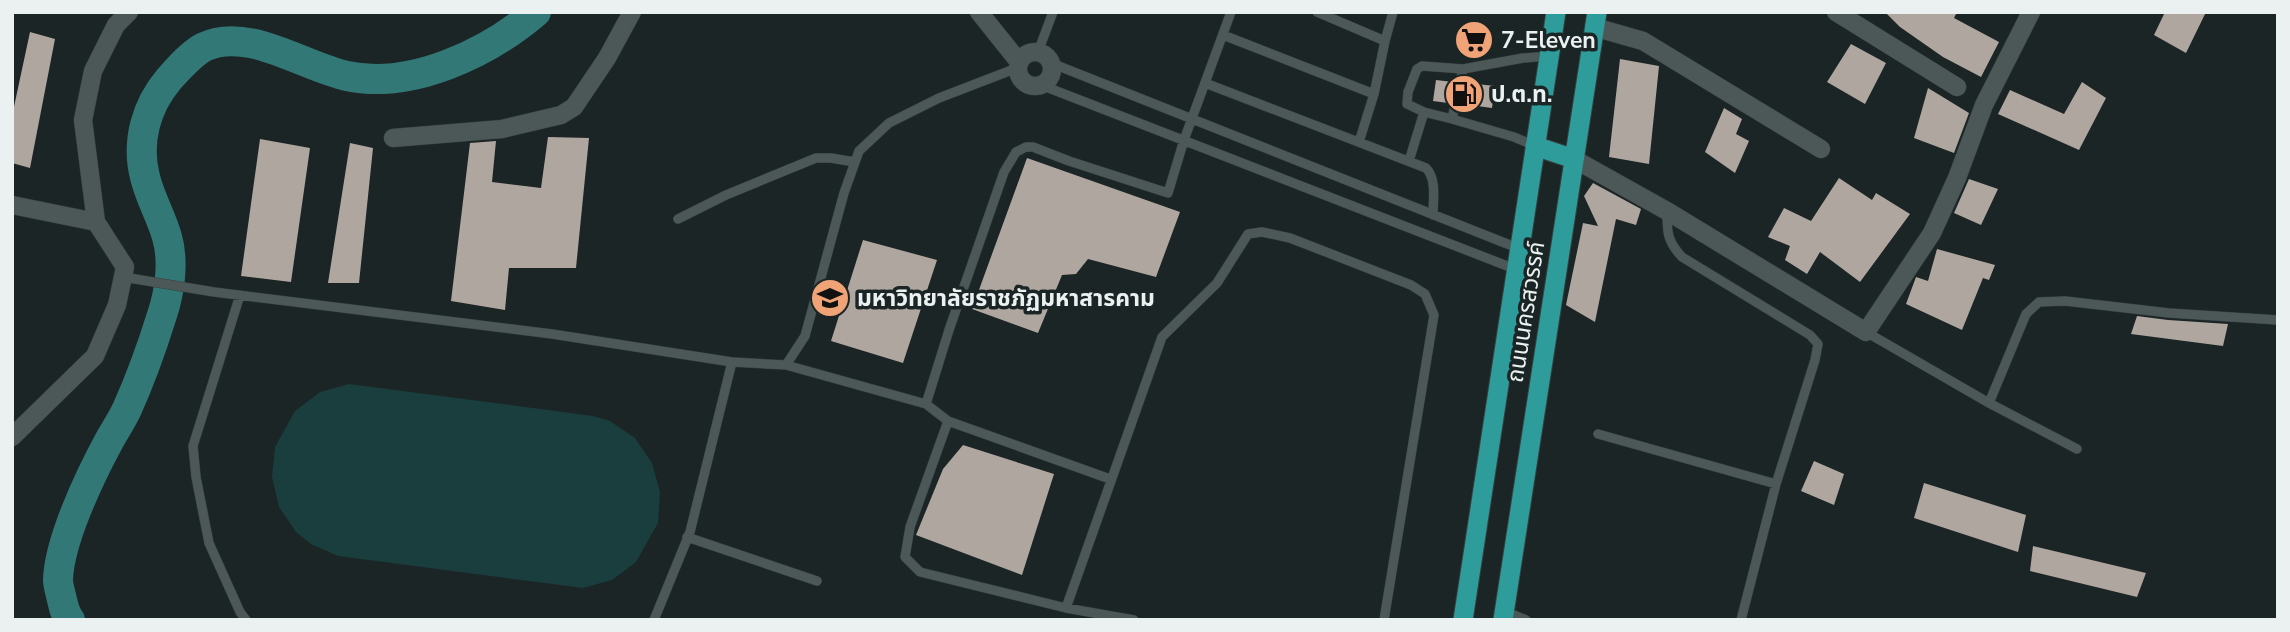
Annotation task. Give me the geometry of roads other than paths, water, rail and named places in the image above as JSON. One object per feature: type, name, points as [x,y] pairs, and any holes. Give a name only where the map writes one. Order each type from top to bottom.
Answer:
[{"type":"main road","name":"ถนนนครสวรรค์","points":[[1463,620],[1556,12]]},
{"type":"main road","name":"ถนนนครสวรรค์","points":[[1504,615],[1595,19]]},
{"type":"main road","points":[[1535,146],[1574,159]]},
{"type":"street","points":[[393,138],[502,130],[561,115],[574,107],[607,58],[632,12]]},
{"type":"street","points":[[979,12],[1018,65],[1018,74],[1024,83],[1041,85],[1049,78],[1045,58],[1027,53],[1018,65]]},
{"type":"street","points":[[1836,12],[1956,87]]},
{"type":"street","points":[[1574,159],[1667,211],[1866,332],[1932,233],[1957,178],[1984,105],[2031,12]]},
{"type":"street","points":[[12,437],[20,418],[95,356],[117,305],[125,267],[96,222],[83,120],[93,71],[124,13]]},
{"type":"street","points":[[1595,19],[1643,41],[1821,149]]},
{"type":"street","points":[[12,205],[96,222]]},
{"type":"lane","points":[[1053,12],[1045,58],[1192,121],[1520,249]]},
{"type":"lane","points":[[926,404],[1004,172],[1016,152],[1033,147],[1168,193],[1184,140],[1231,12]]},
{"type":"lane","points":[[1317,12],[1385,41]]},
{"type":"lane","points":[[1359,142],[1374,94],[1393,12]]},
{"type":"lane","points":[[1223,35],[1374,94]]},
{"type":"lane","points":[[1535,146],[1514,137],[1424,112],[1407,104],[1408,92],[1417,69],[1422,66],[1463,69],[1549,56]]},
{"type":"lane","points":[[786,365],[805,336],[844,193],[859,151],[889,123],[1018,65]]},
{"type":"lane","points":[[1452,119],[1463,69]]},
{"type":"lane","points":[[1205,83],[1426,168],[1431,175],[1433,215]]},
{"type":"lane","points":[[1041,85],[1515,269]]},
{"type":"lane","points":[[1409,161],[1424,112]]},
{"type":"lane","points":[[678,219],[726,195],[816,158],[855,162]]},
{"type":"lane","points":[[1667,211],[1670,243],[1682,257],[1810,335],[1818,344],[1776,484],[1741,620]]},
{"type":"lane","points":[[1066,608],[1162,337],[1217,283],[1248,234],[1262,232],[1290,238],[1411,285],[1425,295],[1434,315],[1384,620]]},
{"type":"lane","points":[[122,277],[214,292],[552,334],[732,362],[786,365],[926,404],[948,421],[1110,479]]},
{"type":"lane","points":[[240,295],[193,446],[209,544],[246,620]]},
{"type":"lane","points":[[1989,403],[2026,314],[2039,302],[2065,301],[2169,313],[2278,320]]},
{"type":"lane","points":[[1866,332],[1989,403],[2077,449]]},
{"type":"lane","points":[[654,620],[687,537],[708,465],[732,362]]},
{"type":"lane","points":[[948,421],[910,527],[905,557],[919,572],[931,576],[1066,608],[1133,620]]},
{"type":"lane","points":[[1598,434],[1776,484]]},
{"type":"lane","points":[[687,537],[817,581]]},
{"type":"lane","points":[[1504,615],[1526,620]]},
{"type":"waterway","points":[[70,620],[58,582],[64,547],[85,490],[137,386],[167,296],[171,266],[169,246],[147,185],[142,151],[149,113],[169,79],[204,47],[239,41],[276,50],[347,76],[397,78],[422,73],[472,54],[517,27],[536,12]]},
{"type":"place","name":"7-Eleven","points":[[1474,40]]},
{"type":"place","name":"ป.ต.ท.","points":[[1464,94]]},
{"type":"place","name":"มหาวิทยาลัยราชภัฏมหาสารคาม","points":[[830,298]]}]
